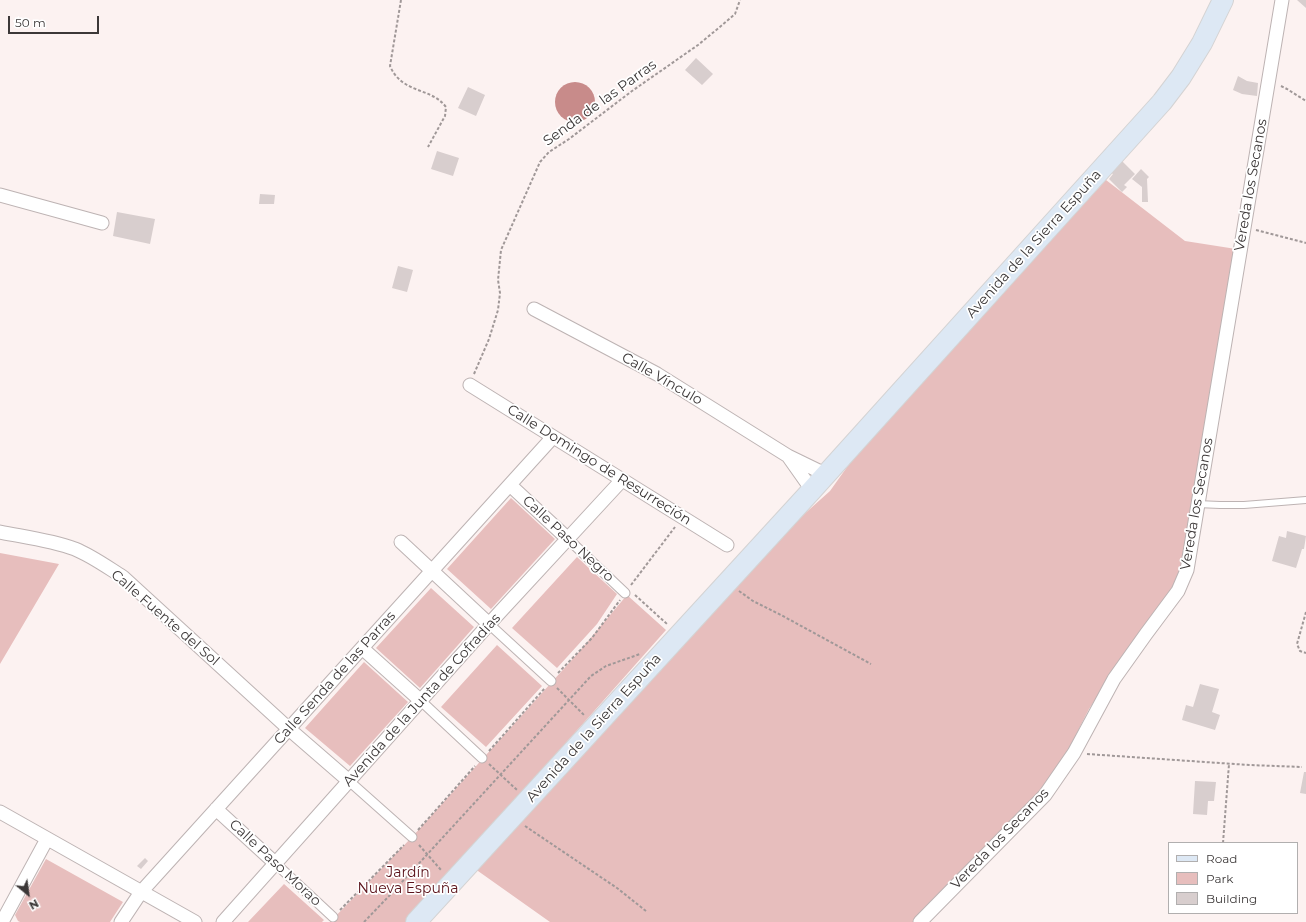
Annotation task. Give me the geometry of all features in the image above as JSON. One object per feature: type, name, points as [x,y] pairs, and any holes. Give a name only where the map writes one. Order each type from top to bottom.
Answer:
[{"type":"main road","name":"Avenida de la Sierra Espuña","points":[[416,922],[513,818],[812,490],[1162,102],[1181,77],[1202,42],[1223,0]]},
{"type":"main road","name":"Avenida de la Sierra Espuña","points":[[771,535],[816,499],[828,486],[829,478],[825,474]]},
{"type":"street","name":"Vereda los Secanos","points":[[920,922],[1044,795],[1074,753],[1114,679],[1178,591],[1187,570],[1282,0]]},
{"type":"street","points":[[0,195],[102,223]]},
{"type":"street","name":"Calle Vínculo","points":[[534,309],[657,374],[788,456],[825,474]]},
{"type":"street","name":"Calle Domingo de Resurreción","points":[[470,385],[727,545]]},
{"type":"street","name":"Calle Senda de las Parras","points":[[121,922],[141,892],[553,437]]},
{"type":"street","name":"Calle Vínculo","points":[[788,456],[812,490]]},
{"type":"street","name":"Avenida de la Junta de Cofradías","points":[[223,922],[489,624],[622,480]]},
{"type":"street","name":"Calle Paso Negro","points":[[510,484],[568,539],[627,591]]},
{"type":"street","name":"Calle Fuente del Sol","points":[[0,532],[54,543],[75,549],[97,560],[116,573],[128,582],[289,729],[349,781]]},
{"type":"street","points":[[401,542],[551,681]]},
{"type":"street","points":[[362,648],[482,758]]},
{"type":"street","points":[[349,781],[412,837]]},
{"type":"street","name":"Calle Paso Morao","points":[[216,809],[333,917]]},
{"type":"street","points":[[0,812],[195,922]]},
{"type":"street","points":[[2,921],[47,839]]},
{"type":"lane","points":[[1197,504],[1220,506],[1306,500]]},
{"type":"path","points":[[401,0],[390,66],[394,74],[401,82],[441,101],[446,107],[445,116],[428,147]]},
{"type":"path","name":"Senda de las Parras","points":[[470,385],[479,360],[489,339],[498,310],[500,293],[498,280],[501,250],[540,162],[548,152],[569,139],[711,34],[735,14],[740,0]]},
{"type":"path","points":[[1268,82],[1287,89],[1306,101]]},
{"type":"path","points":[[1244,227],[1306,243]]},
{"type":"path","points":[[333,917],[412,837],[551,681],[592,638],[677,524]]},
{"type":"path","points":[[726,583],[753,601],[782,615],[871,664]]},
{"type":"path","points":[[627,591],[667,624]]},
{"type":"path","points":[[1306,612],[1297,644],[1300,651],[1306,653]]},
{"type":"path","points":[[364,922],[428,855],[591,676],[606,666],[638,654],[645,653]]},
{"type":"path","points":[[551,681],[589,721]]},
{"type":"path","points":[[1074,753],[1229,764],[1302,767]]},
{"type":"path","points":[[482,758],[517,790]]},
{"type":"path","points":[[1222,842],[1229,764]]},
{"type":"path","points":[[513,818],[617,888],[646,911]]},
{"type":"path","points":[[412,837],[443,872]]},
{"type":"green space","points":[[1106,180],[1185,241],[1236,249],[1182,570],[1173,591],[1134,641],[1089,709],[1061,764],[1038,794],[914,922],[550,922],[475,869],[773,542],[830,491],[867,439]]},
{"type":"green space","points":[[511,498],[555,539],[491,609],[447,569]]},
{"type":"green space","points":[[0,553],[59,564],[0,664]]},
{"type":"green space","points":[[577,557],[617,594],[597,624],[557,668],[512,628]]},
{"type":"green space","points":[[431,588],[474,627],[420,688],[376,648]]},
{"type":"green space","name":"Jardín Nueva Espuña","points":[[627,595],[666,630],[425,902],[406,922],[330,922],[413,836],[578,653]]},
{"type":"green space","points":[[497,645],[542,686],[486,747],[441,707]]},
{"type":"green space","points":[[364,662],[408,702],[350,766],[305,728]]},
{"type":"green space","points":[[46,859],[123,902],[110,922],[18,921],[15,915]]},
{"type":"green space","points":[[284,884],[324,920],[322,922],[248,922]]},
{"type":"shaded area","points":[[579,82],[586,85],[592,91],[595,102],[594,110],[586,119],[579,122],[571,122],[564,119],[556,110],[555,98],[558,91],[567,83]]},
{"type":"building","points":[[1297,0],[1306,0],[1306,8]]},
{"type":"building","points":[[696,58],[713,74],[702,85],[685,70]]},
{"type":"building","points":[[1238,76],[1247,81],[1258,83],[1257,96],[1242,94],[1233,90]]},
{"type":"building","points":[[468,87],[485,95],[476,116],[458,108]]},
{"type":"building","points":[[437,151],[459,158],[453,176],[431,169]]},
{"type":"building","points":[[1122,161],[1135,174],[1124,185],[1127,187],[1122,192],[1109,179],[1113,174],[1111,173]]},
{"type":"building","points":[[1141,169],[1149,177],[1147,179],[1148,202],[1142,202],[1142,187],[1132,179]]},
{"type":"building","points":[[260,194],[275,195],[274,204],[259,204]]},
{"type":"building","points":[[117,212],[155,219],[150,244],[113,236]]},
{"type":"building","points":[[398,266],[413,270],[407,292],[392,288]]},
{"type":"building","points":[[1287,531],[1306,536],[1304,549],[1302,549],[1296,568],[1272,561],[1279,536],[1286,538]]},
{"type":"building","points":[[1200,684],[1219,689],[1212,712],[1220,715],[1215,730],[1182,720],[1186,705],[1193,707]]},
{"type":"building","points":[[1304,772],[1306,772],[1306,794],[1300,793]]},
{"type":"building","points":[[1195,781],[1216,782],[1214,801],[1208,801],[1207,815],[1193,814]]},
{"type":"building","points":[[145,858],[148,861],[141,869],[137,866]]}]
